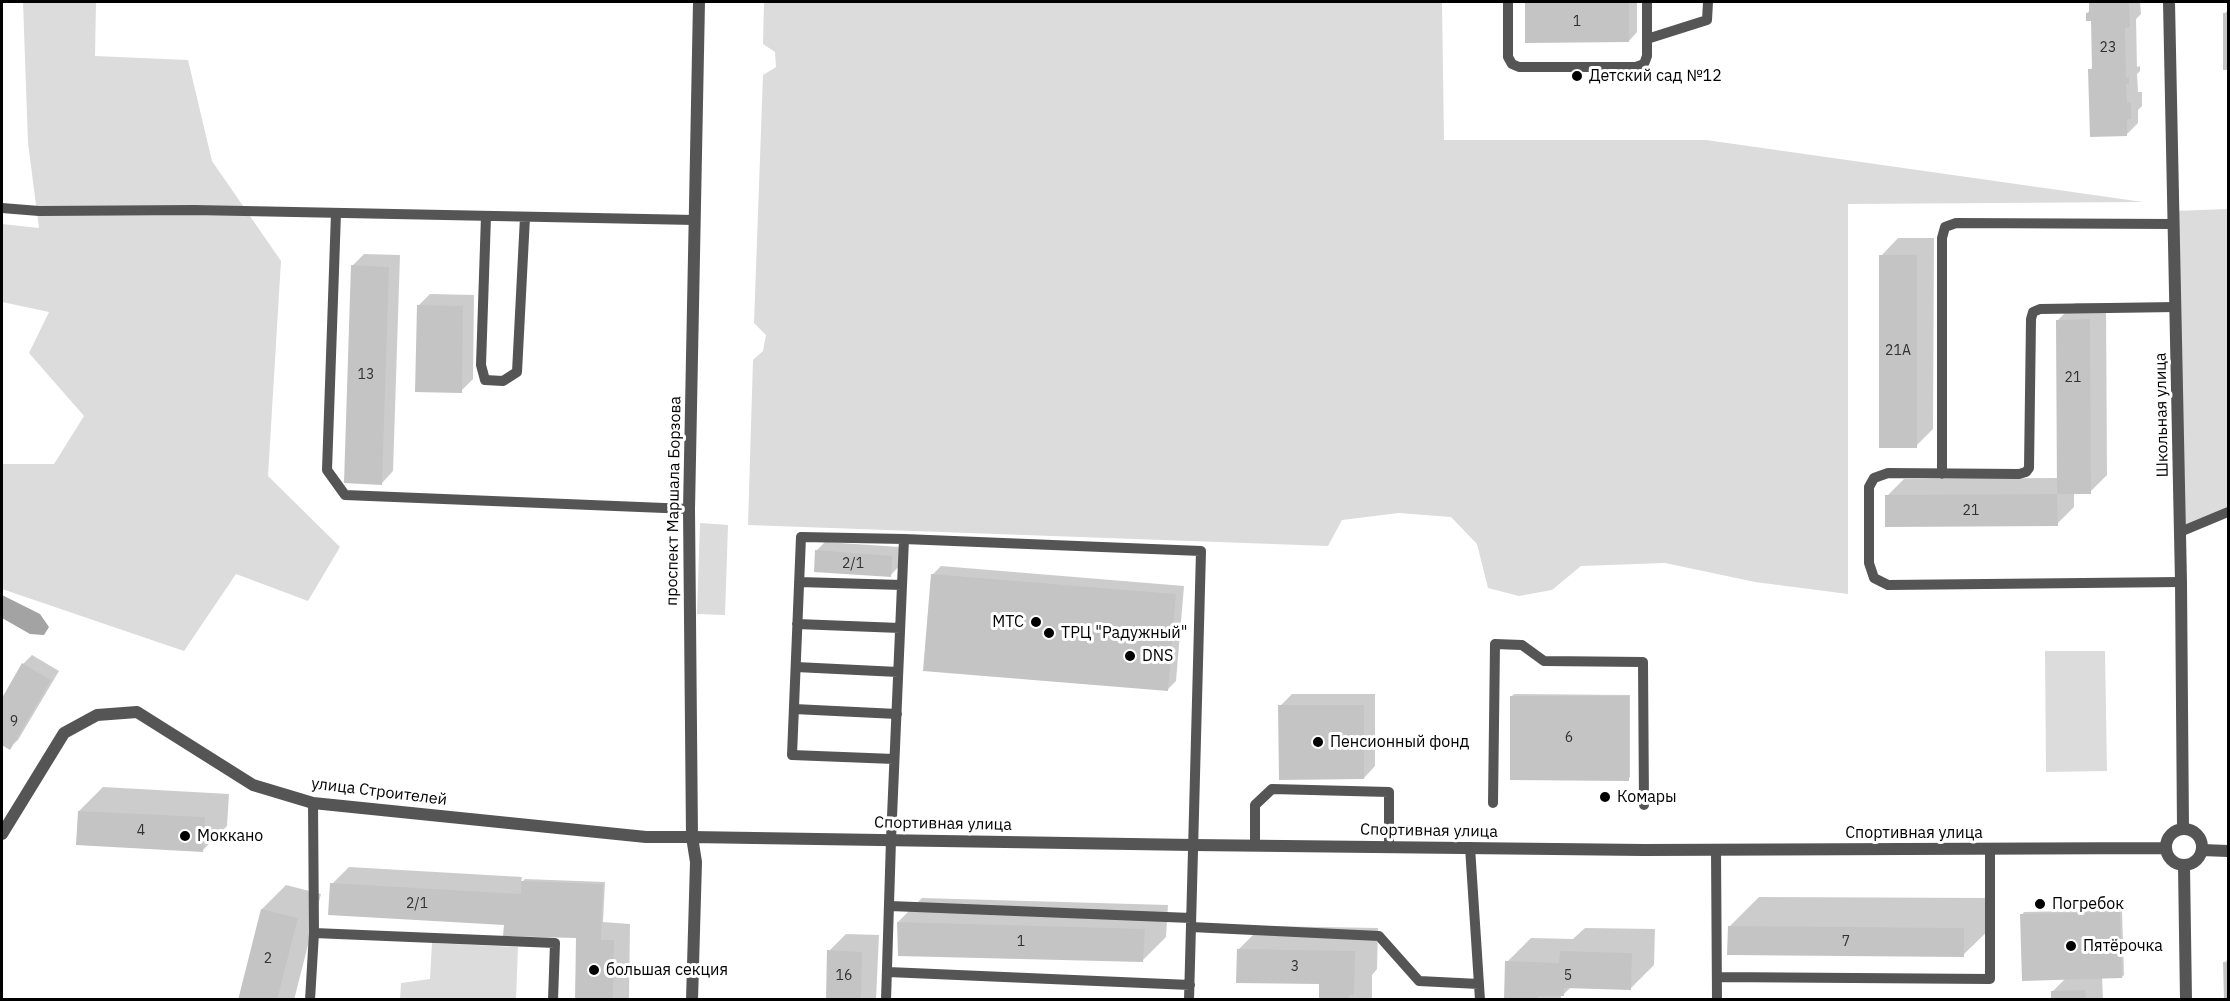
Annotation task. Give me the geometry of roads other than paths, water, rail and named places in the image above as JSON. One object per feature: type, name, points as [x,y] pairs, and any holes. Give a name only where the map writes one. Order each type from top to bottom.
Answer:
[{"type":"street","name":"проспект Маршала Борзова","points":[[692,999],[696,862],[692,837],[689,509],[699,2]]},
{"type":"street","name":"Школьная улица","points":[[2169,2],[2181,582],[2183,828]]},
{"type":"street","name":"улица Строителей","points":[[2,834],[64,733],[97,715],[136,712],[254,784],[313,803],[646,837],[692,837]]},
{"type":"street","points":[[2183,828],[2193,831],[2201,839],[2202,850],[2199,858],[2193,864],[2184,866],[2175,864],[2168,857],[2165,848],[2167,839],[2173,832],[2183,828]]},
{"type":"street","name":"Спортивная улица","points":[[692,837],[1255,846],[1716,850],[2165,848]]},
{"type":"street","points":[[2202,850],[2229,851]]},
{"type":"street","points":[[2184,866],[2186,999]]},
{"type":"lane","points":[[1508,2],[1508,57],[1519,67],[1636,67],[1644,64],[1647,56],[1647,2]]},
{"type":"lane","points":[[1647,39],[1707,20],[1708,2]]},
{"type":"lane","points":[[2,208],[39,211],[194,210],[695,220]]},
{"type":"lane","points":[[336,213],[327,470],[345,495],[689,509]]},
{"type":"lane","points":[[486,216],[482,365],[485,380],[503,381],[517,372],[525,217]]},
{"type":"lane","points":[[1942,474],[1942,238],[1946,227],[1956,223],[2174,224]]},
{"type":"lane","points":[[2176,307],[2040,309],[2033,312],[2031,319],[2030,468],[2019,474],[1888,473],[1874,478],[1869,487],[1869,563],[1874,578],[1888,585],[2181,582]]},
{"type":"lane","points":[[2180,532],[2229,512]]},
{"type":"lane","points":[[894,759],[792,755],[801,537],[1201,551],[1189,999]]},
{"type":"lane","points":[[886,999],[904,540]]},
{"type":"lane","points":[[799,582],[902,585]]},
{"type":"lane","points":[[797,624],[900,628]]},
{"type":"lane","points":[[1494,803],[1495,644],[1522,645],[1544,661],[1643,662],[1644,805]]},
{"type":"lane","points":[[795,667],[898,672]]},
{"type":"lane","points":[[794,709],[897,714]]},
{"type":"lane","points":[[1255,846],[1255,805],[1272,789],[1389,792],[1389,847]]},
{"type":"lane","points":[[310,999],[314,933],[313,803]]},
{"type":"lane","points":[[1470,848],[1480,999]]},
{"type":"lane","points":[[1717,977],[1990,979],[1990,849]]},
{"type":"lane","points":[[1716,850],[1718,999]]},
{"type":"lane","points":[[890,906],[1379,936],[1419,981],[1479,984]]},
{"type":"lane","points":[[314,933],[555,943],[553,999]]},
{"type":"lane","points":[[888,972],[1190,984]]},
{"type":"place","name":"Детский сад №12","points":[[1577,76]]},
{"type":"place","name":"МТС","points":[[1036,622]]},
{"type":"place","name":"ТРЦ \"Радужный\"","points":[[1049,633]]},
{"type":"place","name":"DNS","points":[[1130,656]]},
{"type":"place","name":"Пенсионный фонд","points":[[1318,742]]},
{"type":"place","name":"Комары","points":[[1605,797]]},
{"type":"place","name":"Моккано","points":[[185,836]]},
{"type":"place","name":"Погребок","points":[[2040,904]]},
{"type":"place","name":"Пятёрочка","points":[[2071,946]]},
{"type":"place","name":"большая секция","points":[[594,970]]}]
